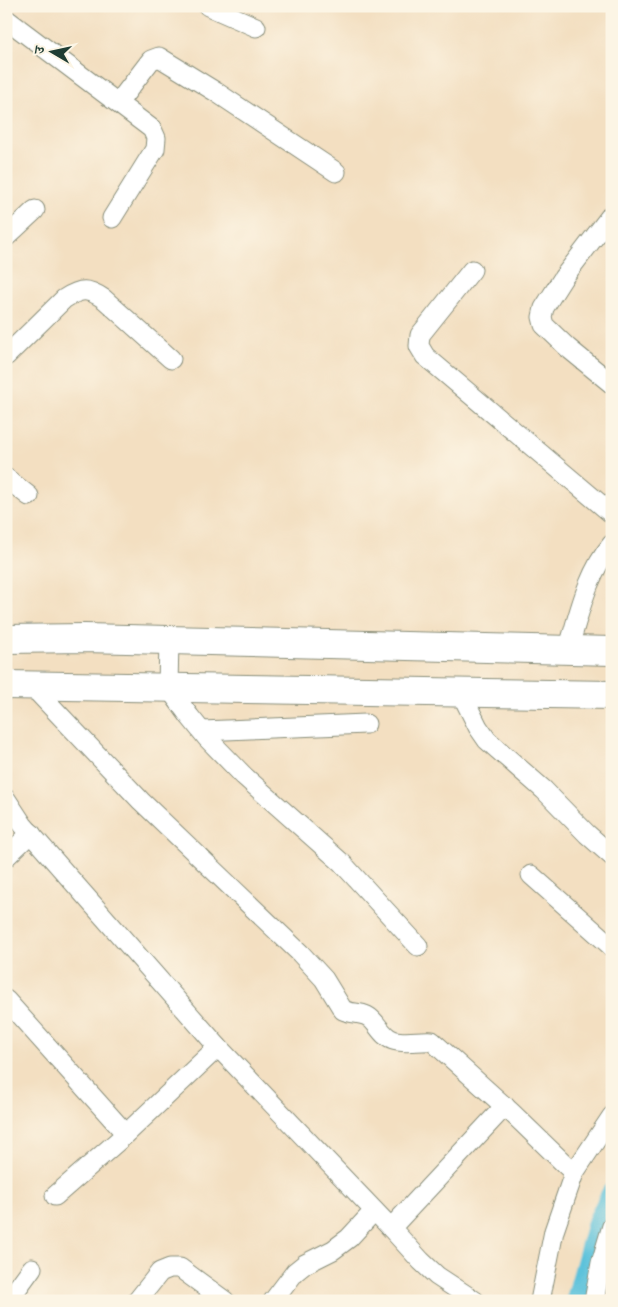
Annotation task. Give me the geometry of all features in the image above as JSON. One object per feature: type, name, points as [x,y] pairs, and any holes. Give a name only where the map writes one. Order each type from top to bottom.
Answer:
[{"type":"highway","points":[[6,638],[85,638],[612,651]]},
{"type":"highway","points":[[19,685],[612,696]]},
{"type":"street","points":[[208,6],[256,26]]},
{"type":"street","points":[[6,19],[152,129],[156,138],[155,149],[112,218]]},
{"type":"street","points":[[118,103],[151,60],[159,57],[208,87],[336,172]]},
{"type":"street","points":[[6,237],[35,210]]},
{"type":"street","points":[[612,214],[563,278],[544,308],[542,317],[544,325],[568,348],[612,384]]},
{"type":"street","points":[[472,270],[420,335],[419,346],[425,356],[612,514]]},
{"type":"street","points":[[6,356],[64,299],[74,292],[86,290],[104,299],[171,359]]},
{"type":"street","points":[[6,478],[29,496]]},
{"type":"street","points":[[568,650],[593,573],[601,557],[612,544]]},
{"type":"street","points":[[169,640],[168,687],[202,731],[252,783],[342,863],[418,946]]},
{"type":"street","points":[[19,685],[300,953],[324,979],[343,1010],[368,1016],[387,1037],[393,1040],[403,1042],[432,1041],[505,1106],[574,1173]]},
{"type":"street","points":[[461,692],[478,727],[487,740],[544,790],[587,834],[612,856]]},
{"type":"street","points":[[202,731],[366,724]]},
{"type":"street","points":[[6,799],[14,813],[31,833],[218,1047],[391,1228],[420,1261],[437,1276],[475,1301]]},
{"type":"street","points":[[6,857],[31,833]]},
{"type":"street","points":[[531,875],[609,940]]},
{"type":"street","points":[[6,1000],[126,1134]]},
{"type":"street","points":[[55,1196],[126,1134],[218,1047]]},
{"type":"street","points":[[391,1228],[505,1106]]},
{"type":"street","points":[[540,1301],[554,1231],[574,1173],[612,1116]]},
{"type":"street","points":[[273,1301],[295,1272],[304,1264],[332,1250],[350,1238],[374,1211]]},
{"type":"street","points":[[594,1301],[601,1263],[612,1226]]},
{"type":"street","points":[[8,1301],[32,1268]]},
{"type":"street","points":[[137,1301],[160,1272],[170,1268],[180,1268],[225,1301]]},
{"type":"waterway","points":[[576,1301],[598,1221],[612,1193]]}]
